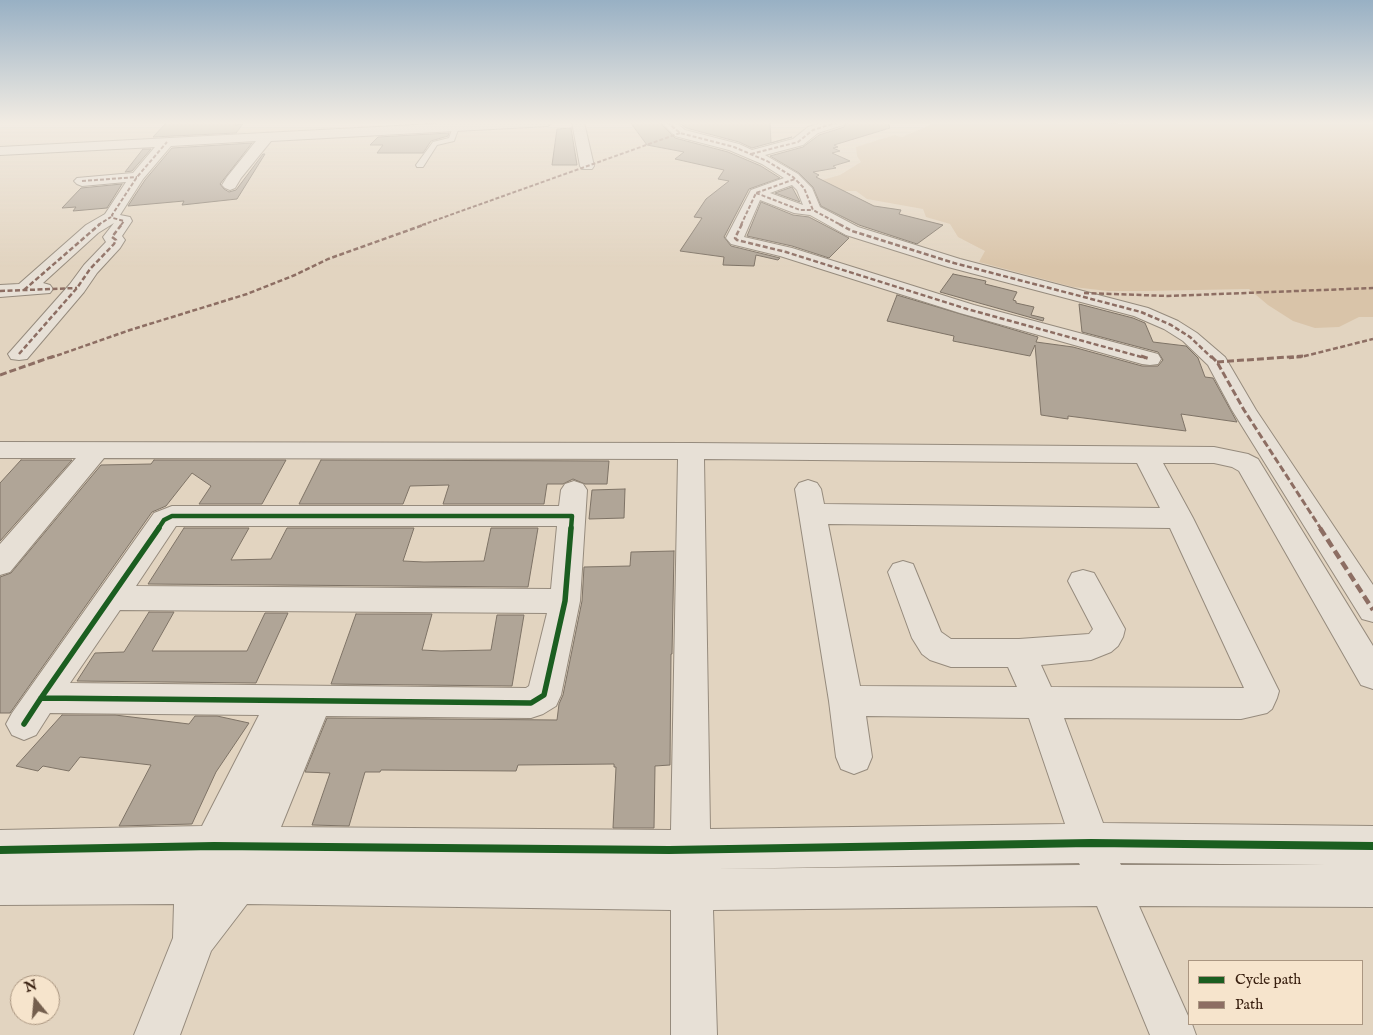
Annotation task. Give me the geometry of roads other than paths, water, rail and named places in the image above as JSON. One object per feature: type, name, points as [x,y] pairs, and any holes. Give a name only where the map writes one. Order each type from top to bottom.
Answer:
[{"type":"street","points":[[24,290],[92,228],[112,217],[143,170]]},
{"type":"street","points":[[230,185],[240,170]]},
{"type":"street","points":[[781,170],[795,180],[808,193],[813,210]]},
{"type":"street","points":[[82,180],[137,177]]},
{"type":"street","points":[[795,180],[756,193],[736,238],[737,240],[786,252],[967,309],[1150,359]]},
{"type":"street","points":[[756,193],[800,210],[813,210],[852,231],[910,251],[1141,312],[1171,325],[1190,337],[1217,362],[1244,410],[1373,610]]},
{"type":"street","points":[[19,354],[116,240],[112,237],[124,221],[112,217]]},
{"type":"street","points":[[0,290],[77,288]]},
{"type":"street","points":[[0,450],[1222,456],[1239,460],[1249,465],[1373,675]]},
{"type":"street","points":[[0,564],[96,451]]},
{"type":"street","points":[[691,452],[691,870],[694,1035]]},
{"type":"street","points":[[846,701],[1241,704],[1255,702],[1260,698],[1262,691],[1179,518],[1146,455]]},
{"type":"street","points":[[854,757],[811,502],[1179,518]]},
{"type":"street","points":[[573,503],[564,601],[544,695],[531,703],[300,702],[32,711],[112,598],[164,520],[172,516],[573,503]]},
{"type":"street","points":[[903,572],[932,645],[940,650],[951,653],[1019,653],[1091,647],[1100,643],[1107,637],[1109,630],[1083,581]]},
{"type":"street","points":[[112,598],[564,601]]},
{"type":"street","points":[[1019,653],[1041,703],[1090,843],[1110,886],[1172,1035]]},
{"type":"street","points":[[194,938],[194,883],[300,702]]},
{"type":"street","points":[[156,1035],[194,938],[237,884],[254,847],[300,702]]},
{"type":"street","points":[[0,884],[237,884],[691,870],[1090,843],[1373,846]]},
{"type":"street","points":[[0,850],[254,847],[691,870],[1110,886],[1373,886]]}]
